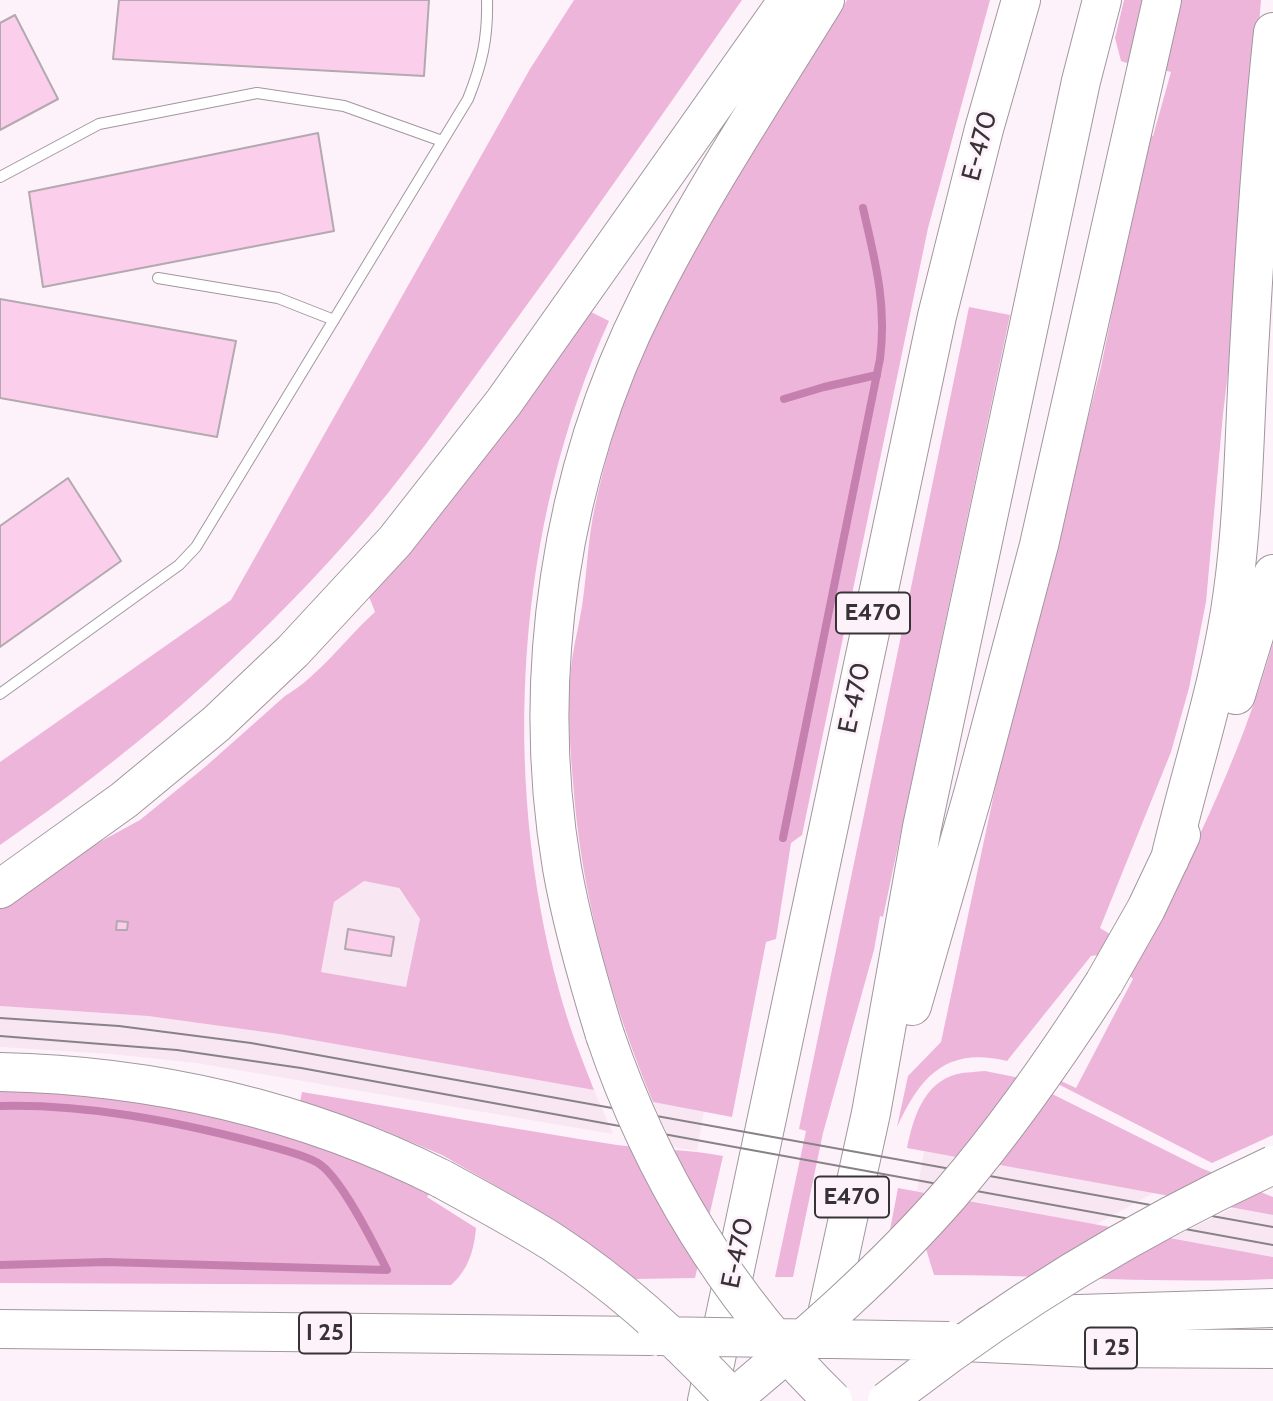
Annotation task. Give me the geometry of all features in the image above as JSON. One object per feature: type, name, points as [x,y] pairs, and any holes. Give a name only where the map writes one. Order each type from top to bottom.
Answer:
[{"type":"highway","points":[[0,890],[104,816],[196,742],[293,651],[387,550],[448,476],[508,396],[788,0]]},
{"type":"highway","points":[[825,0],[690,222],[646,302],[601,411],[571,520],[559,583],[552,645],[550,706],[552,789],[562,866],[572,918],[605,1035],[652,1150],[694,1228],[729,1281],[768,1331],[833,1401]]},
{"type":"highway","name":"E-470","points":[[707,1401],[937,316],[984,129],[1021,0]]},
{"type":"highway","points":[[871,1113],[922,827],[1060,177],[1102,0]]},
{"type":"highway","points":[[871,1113],[903,1035],[997,706],[1048,504],[1162,0]]},
{"type":"highway","points":[[1170,859],[1189,780],[1216,690],[1233,589],[1240,526],[1264,129],[1273,32]]},
{"type":"highway","points":[[0,1072],[116,1080],[159,1086],[235,1103],[326,1130],[398,1158],[442,1179],[524,1225],[587,1266],[664,1329],[733,1401],[855,1293],[913,1236],[952,1192],[1032,1091],[1104,983],[1137,926],[1170,859],[1225,730],[1273,574]]},
{"type":"highway","name":"E470","points":[[809,1401],[871,1113]]},
{"type":"highway","points":[[887,1401],[977,1333],[1062,1279],[1159,1223],[1273,1165]]},
{"type":"highway","points":[[948,1341],[1014,1316],[1273,1308]]},
{"type":"highway","name":"I 25","points":[[0,1329],[650,1336],[948,1341],[1091,1348],[1273,1349]]},
{"type":"lane","points":[[0,694],[179,565],[195,547],[468,99],[481,66],[487,0]]},
{"type":"lane","points":[[0,177],[99,124],[257,93],[344,106],[442,141]]},
{"type":"lane","points":[[158,278],[278,298],[334,320]]},
{"type":"shaded area","points":[[574,0],[742,0],[441,424],[350,538],[270,623],[184,702],[94,776],[0,845],[0,762],[231,600],[530,69]]},
{"type":"shaded area","points":[[847,0],[990,0],[928,228],[802,835],[791,843],[776,939],[766,942],[732,1117],[653,1102],[623,1024],[590,905],[583,864],[570,740],[571,669],[594,511],[602,474],[632,382],[661,317],[710,224]]},
{"type":"shaded area","points":[[1124,0],[1145,0],[1130,64],[1121,61],[1115,38]]},
{"type":"shaded area","points":[[1180,0],[1261,0],[1236,307],[1223,414],[1206,602],[1189,688],[1171,752],[1100,928],[1110,934],[1099,955],[1091,956],[1007,1061],[986,1057],[951,1062],[926,1080],[915,1093],[897,1127],[908,1076],[941,1042],[998,775],[1101,367],[1148,135],[1153,136],[1171,72],[1163,70]]},
{"type":"shaded area","points":[[969,307],[1010,315],[883,917],[880,916],[874,950],[823,1133],[793,1277],[775,1277],[806,1131],[799,1129]]},
{"type":"shaded area","points":[[587,310],[609,321],[578,399],[554,481],[537,565],[527,651],[524,737],[529,823],[540,907],[559,990],[594,1090],[279,1034],[148,1016],[0,1006],[0,908],[63,862],[140,820],[205,767],[321,668],[375,612],[368,594]],"holes":[[[364,881],[399,888],[420,919],[406,987],[321,972],[334,902]]]},
{"type":"shaded area","points":[[1273,643],[1273,1135],[1212,1163],[1058,1084],[1061,1081],[1076,1088],[1133,979],[1129,975],[1191,854],[1228,772]]},
{"type":"shaded area","points":[[364,881],[398,888],[420,919],[406,988],[321,972],[334,902]]},
{"type":"shaded area","points":[[0,1006],[148,1016],[279,1034],[594,1090],[613,1134],[197,1063],[0,1047]]},
{"type":"shaded area","points":[[985,1071],[1020,1078],[1201,1168],[1273,1197],[1273,1215],[907,1148],[916,1114],[936,1085],[957,1074]]},
{"type":"shaded area","points":[[0,1086],[53,1088],[258,1122],[431,1191],[427,1197],[476,1228],[469,1260],[451,1285],[0,1283]]},
{"type":"shaded area","points":[[302,1092],[617,1145],[723,1156],[695,1278],[634,1279],[533,1207],[442,1155],[378,1128],[300,1102]]},
{"type":"shaded area","points":[[653,1102],[704,1111],[697,1151],[673,1147]]},
{"type":"shaded area","points":[[924,1151],[958,1157],[928,1193],[917,1191]]},
{"type":"shaded area","points":[[999,1165],[1153,1193],[1095,1225],[969,1200]]},
{"type":"shaded area","points":[[898,1188],[1273,1257],[1273,1279],[934,1275],[926,1249],[889,1235]]},
{"type":"shaded area","points":[[1233,1208],[1273,1215],[1273,1257],[1172,1238]]},
{"type":"building","points":[[119,0],[429,0],[424,76],[113,59]]},
{"type":"building","points":[[15,15],[58,99],[0,130],[0,23]]},
{"type":"building","points":[[318,133],[334,231],[43,287],[29,192]]},
{"type":"building","points":[[0,299],[236,341],[217,437],[0,398]]},
{"type":"building","points":[[68,478],[121,561],[0,647],[0,526]]},
{"type":"building","points":[[117,921],[128,922],[127,930],[116,930]]},
{"type":"building","points":[[348,929],[394,937],[391,956],[345,949]]},
{"type":"waterway","points":[[783,838],[880,359],[881,301],[863,208]]},
{"type":"waterway","points":[[784,399],[877,375]]},
{"type":"waterway","points":[[0,1106],[65,1108],[130,1115],[226,1135],[289,1151],[312,1160],[327,1171],[347,1196],[387,1270],[106,1262],[0,1265]]},
{"type":"tram line","points":[[0,1018],[119,1026],[251,1043],[1273,1227]]},
{"type":"tram line","points":[[0,1036],[177,1050],[301,1068],[1273,1245]]}]
